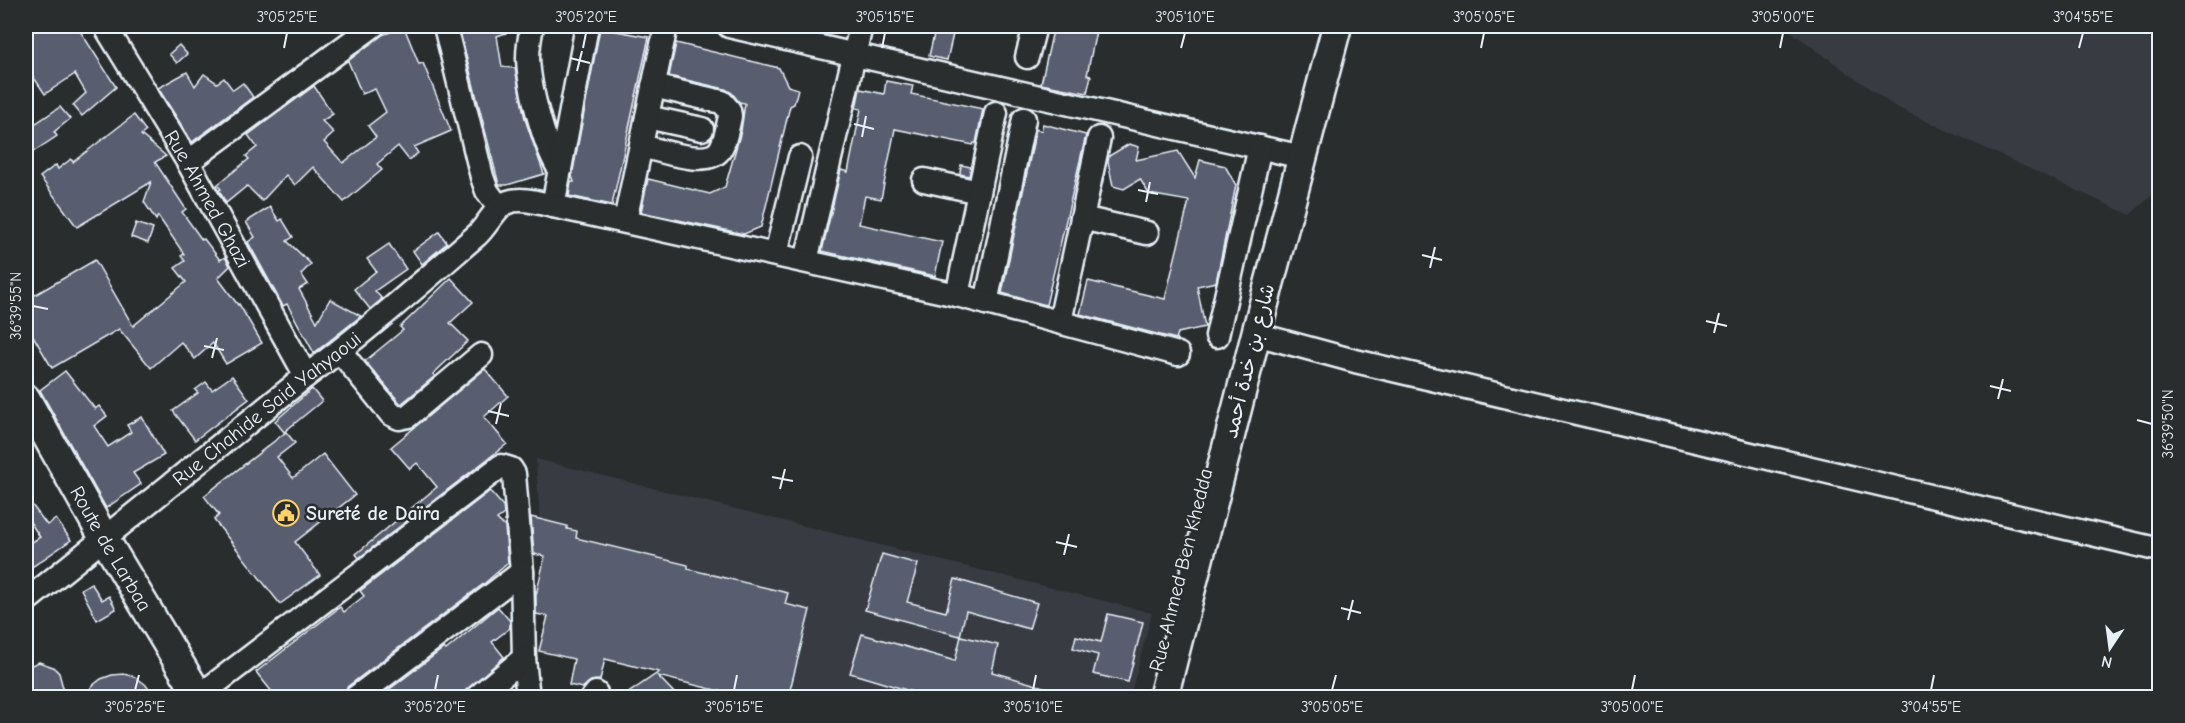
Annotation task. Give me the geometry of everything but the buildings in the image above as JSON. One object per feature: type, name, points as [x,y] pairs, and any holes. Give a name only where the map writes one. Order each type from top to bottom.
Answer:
[{"type":"main road","name":"Rue Ahmed Ben Khedda","points":[[1148,698],[1323,26]]},
{"type":"main road","name":"شارع بن خدة أحمد","points":[[1163,698],[1337,26]]},
{"type":"main road","name":"Route de Larbaa","points":[[26,399],[104,538],[199,697]]},
{"type":"street","name":"Rue Ahmed Ghazi","points":[[105,26],[188,162],[306,376]]},
{"type":"street","points":[[188,162],[373,26]]},
{"type":"street","points":[[445,26],[477,162],[487,191],[499,207],[506,202],[516,200],[625,221],[957,295],[1178,354]]},
{"type":"street","points":[[532,26],[528,56],[531,76],[547,146],[560,170]]},
{"type":"street","points":[[553,206],[587,26]]},
{"type":"street","points":[[625,221],[666,26]]},
{"type":"street","points":[[729,26],[826,36],[855,53],[1289,154]]},
{"type":"street","points":[[806,261],[861,26]]},
{"type":"street","points":[[1027,57],[1035,26]]},
{"type":"street","points":[[641,146],[696,158],[708,158],[721,148],[730,116],[729,110],[722,102],[653,86]]},
{"type":"street","points":[[957,295],[996,113]]},
{"type":"street","points":[[647,117],[702,129]]},
{"type":"street","points":[[986,303],[1024,120]]},
{"type":"street","points":[[1060,322],[1099,138]]},
{"type":"street","points":[[1217,336],[1260,147]]},
{"type":"street","points":[[776,254],[800,157]]},
{"type":"street","points":[[924,180],[979,192]]},
{"type":"street","name":"Rue Chahide Said Yahyaoui","points":[[26,601],[340,351],[479,232],[499,207]]},
{"type":"street","points":[[1082,218],[1147,232]]},
{"type":"street","points":[[1256,334],[1355,361],[2160,550]]},
{"type":"street","points":[[340,351],[392,414],[399,418],[408,416],[481,355]]},
{"type":"street","points":[[199,697],[501,466],[511,469],[514,474],[522,572],[524,658],[528,698]]},
{"type":"street","points":[[355,698],[522,572]]},
{"type":"street","points":[[476,698],[524,658]]},
{"type":"shaded area","points":[[1783,26],[2159,26],[2159,189],[2130,215],[1894,106]]},
{"type":"shaded area","points":[[536,459],[1152,613],[1130,697],[760,697],[547,640]]},
{"type":"place","name":"Sureté de Daïra","points":[[286,513]]}]
